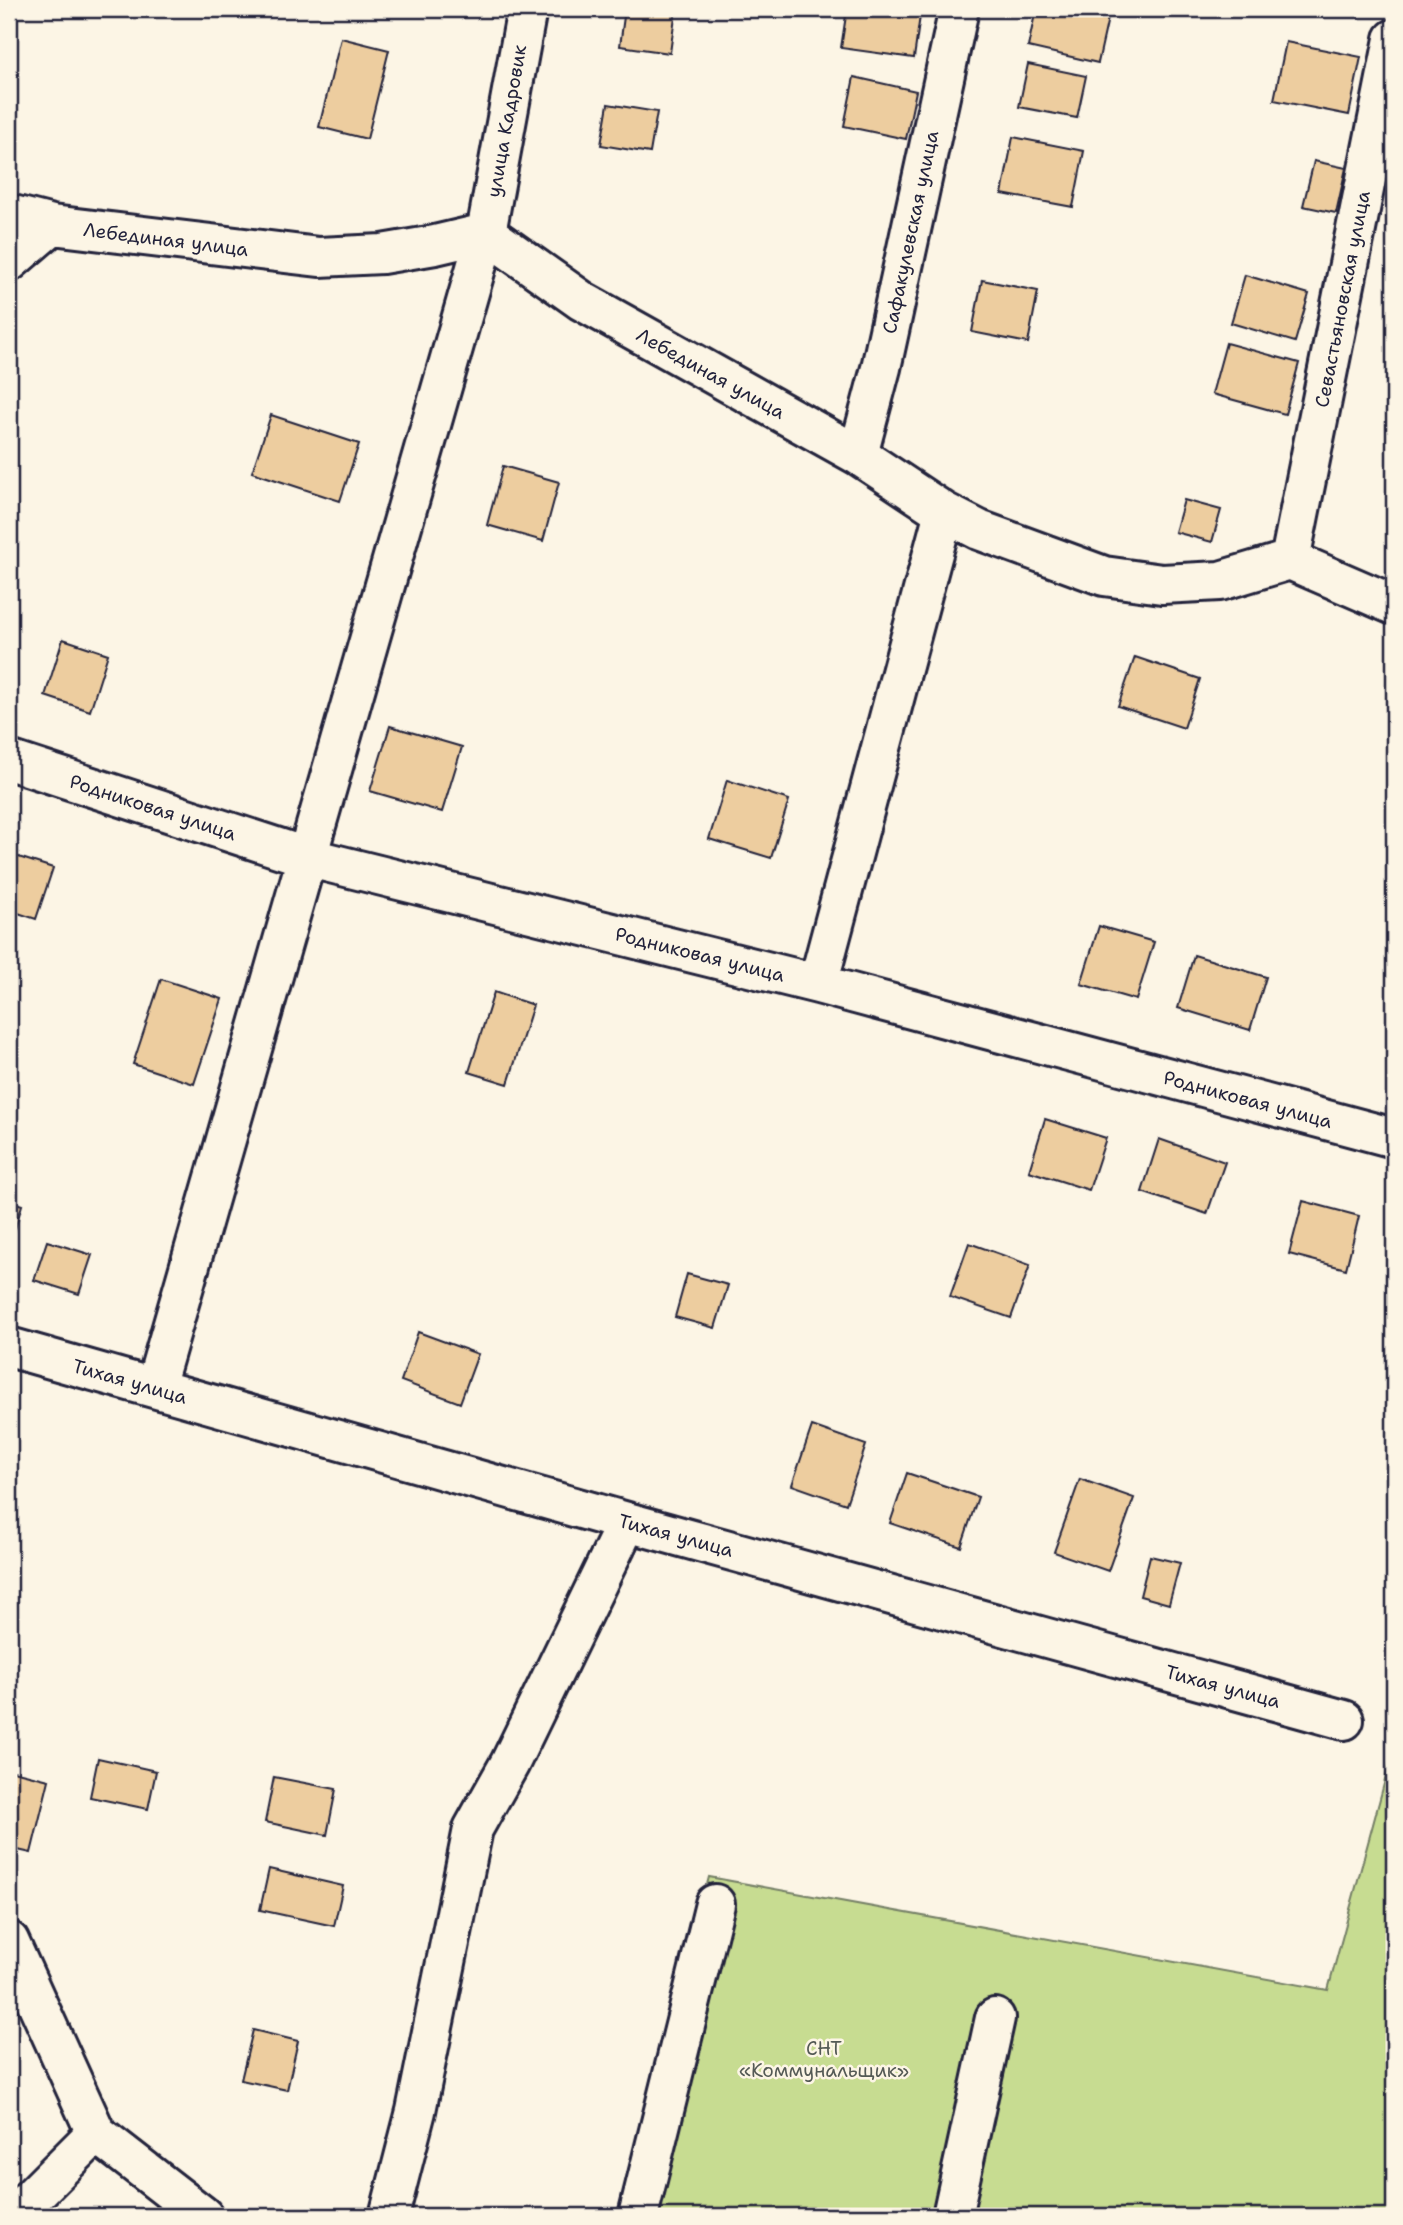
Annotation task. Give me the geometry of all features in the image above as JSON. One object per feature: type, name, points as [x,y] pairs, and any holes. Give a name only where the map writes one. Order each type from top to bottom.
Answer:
[{"type":"street","name":"улица Кадровик","points":[[155,1387],[486,233],[527,9]]},
{"type":"street","name":"Сафакулевская улица","points":[[858,455],[881,368],[959,9]]},
{"type":"street","name":"Севастьяновская улица","points":[[1290,560],[1394,39]]},
{"type":"street","name":"Лебединая улица","points":[[9,214],[52,225],[319,257],[382,254],[486,233],[582,301],[858,455],[944,512],[979,530],[1104,576],[1163,584],[1220,581],[1290,560]]},
{"type":"street","points":[[9,262],[52,225]]},
{"type":"street","points":[[818,984],[944,512]]},
{"type":"street","points":[[1290,560],[1394,605]]},
{"type":"street","name":"Родниковая улица","points":[[9,760],[306,857],[818,984],[1394,1138]]},
{"type":"street","name":"Тихая улица","points":[[9,1346],[627,1522],[1344,1720]]},
{"type":"street","points":[[389,2216],[416,2111],[473,1829],[510,1763],[627,1522]]},
{"type":"street","points":[[638,2216],[715,1904]]},
{"type":"street","points":[[9,1941],[96,2133],[203,2216]]},
{"type":"street","points":[[952,2216],[995,2018]]},
{"type":"street","points":[[13,2216],[96,2133]]},
{"type":"green space","name":"СНТ «Коммунальщик»","points":[[1394,1747],[1394,2216],[620,2216],[709,1877],[1328,1990]]},
{"type":"building","points":[[625,9],[676,9],[670,53],[620,46]]},
{"type":"building","points":[[847,9],[921,9],[914,58],[841,48]]},
{"type":"building","points":[[1036,9],[1110,9],[1098,63],[1028,47]]},
{"type":"building","points":[[341,38],[389,50],[367,139],[319,127]]},
{"type":"building","points":[[1286,42],[1361,57],[1349,115],[1274,100]]},
{"type":"building","points":[[1028,64],[1086,76],[1077,118],[1019,107]]},
{"type":"building","points":[[854,77],[916,91],[906,139],[844,126]]},
{"type":"building","points":[[608,104],[657,112],[650,153],[601,145]]},
{"type":"building","points":[[1013,137],[1084,151],[1073,207],[1002,194]]},
{"type":"building","points":[[1314,161],[1346,168],[1336,213],[1303,206]]},
{"type":"building","points":[[1245,275],[1309,294],[1295,342],[1231,323]]},
{"type":"building","points":[[982,280],[1038,291],[1028,343],[972,332]]},
{"type":"building","points":[[1226,343],[1299,363],[1285,414],[1212,394]]},
{"type":"building","points":[[271,415],[359,444],[340,501],[252,472]]},
{"type":"building","points":[[503,466],[559,482],[543,541],[487,525]]},
{"type":"building","points":[[1184,500],[1221,510],[1212,542],[1175,532]]},
{"type":"building","points":[[63,639],[108,654],[90,711],[45,696]]},
{"type":"building","points":[[1135,657],[1200,679],[1184,728],[1118,706]]},
{"type":"building","points":[[390,726],[462,747],[442,812],[370,791]]},
{"type":"building","points":[[727,780],[789,800],[771,858],[709,839]]},
{"type":"building","points":[[9,854],[53,868],[36,919],[9,910]]},
{"type":"building","points":[[1099,926],[1154,942],[1136,1000],[1081,984]]},
{"type":"building","points":[[1194,955],[1266,977],[1250,1030],[1178,1008]]},
{"type":"building","points":[[161,979],[222,999],[194,1084],[133,1064]]},
{"type":"building","points":[[494,992],[533,1005],[508,1084],[469,1072]]},
{"type":"building","points":[[1045,1119],[1106,1138],[1089,1190],[1029,1171]]},
{"type":"building","points":[[1159,1139],[1225,1162],[1207,1214],[1142,1192]]},
{"type":"building","points":[[9,1201],[22,1205],[9,1250]]},
{"type":"building","points":[[1303,1201],[1359,1216],[1346,1269],[1289,1254]]},
{"type":"building","points":[[47,1241],[92,1255],[79,1294],[34,1280]]},
{"type":"building","points":[[969,1243],[1030,1265],[1011,1318],[950,1297]]},
{"type":"building","points":[[687,1274],[728,1285],[715,1328],[675,1317]]},
{"type":"building","points":[[418,1332],[478,1354],[460,1403],[401,1381]]},
{"type":"building","points":[[812,1426],[866,1445],[846,1504],[792,1485]]},
{"type":"building","points":[[907,1473],[978,1497],[961,1547],[890,1523]]},
{"type":"building","points":[[1080,1479],[1134,1498],[1108,1571],[1054,1552]]},
{"type":"building","points":[[1150,1556],[1180,1563],[1169,1604],[1140,1596]]},
{"type":"building","points":[[98,1758],[156,1771],[148,1809],[90,1797]]},
{"type":"building","points":[[9,1770],[49,1780],[31,1853],[9,1848]]},
{"type":"building","points":[[274,1777],[336,1789],[327,1835],[265,1822]]},
{"type":"building","points":[[269,1869],[343,1886],[334,1926],[260,1910]]},
{"type":"building","points":[[253,2030],[298,2041],[287,2090],[241,2080]]}]
